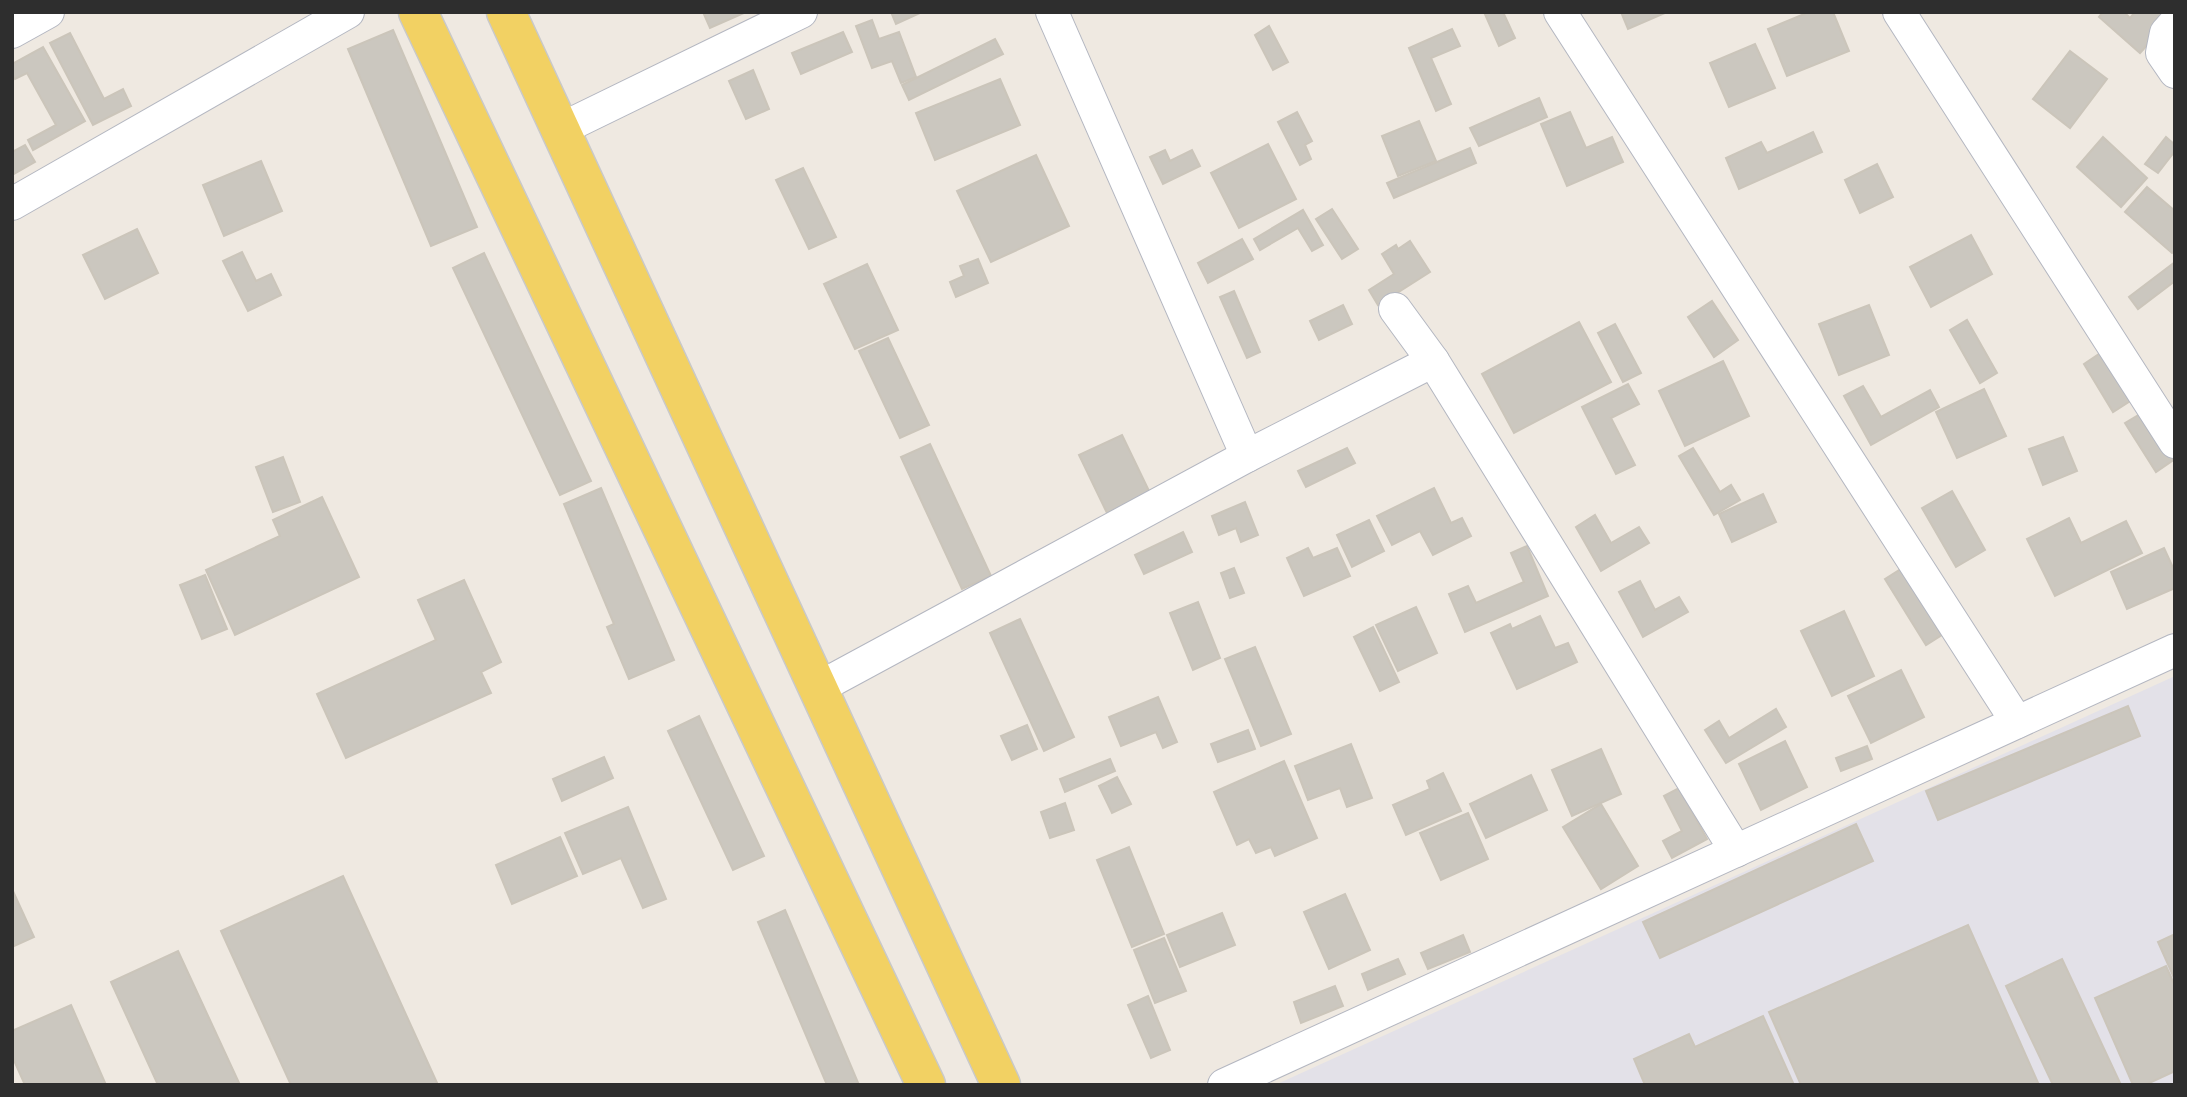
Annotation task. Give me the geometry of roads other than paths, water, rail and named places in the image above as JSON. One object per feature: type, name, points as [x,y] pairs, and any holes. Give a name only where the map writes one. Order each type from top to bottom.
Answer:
[{"type":"main road","points":[[418,12],[926,1085]]},
{"type":"main road","points":[[506,12],[1001,1085]]},
{"type":"street","points":[[12,32],[48,12]]},
{"type":"street","points":[[12,204],[348,12]]},
{"type":"street","points":[[561,129],[801,12]]},
{"type":"street","points":[[1052,12],[1247,456]]},
{"type":"street","points":[[1560,12],[2017,722]]},
{"type":"street","points":[[1899,12],[2175,442]]},
{"type":"street","points":[[2175,23],[2165,33],[2162,53],[2175,72]]},
{"type":"street","points":[[1395,309],[1433,361],[1736,851]]},
{"type":"street","points":[[818,688],[1247,456],[1433,361]]},
{"type":"street","points":[[1224,1085],[2175,650]]}]
